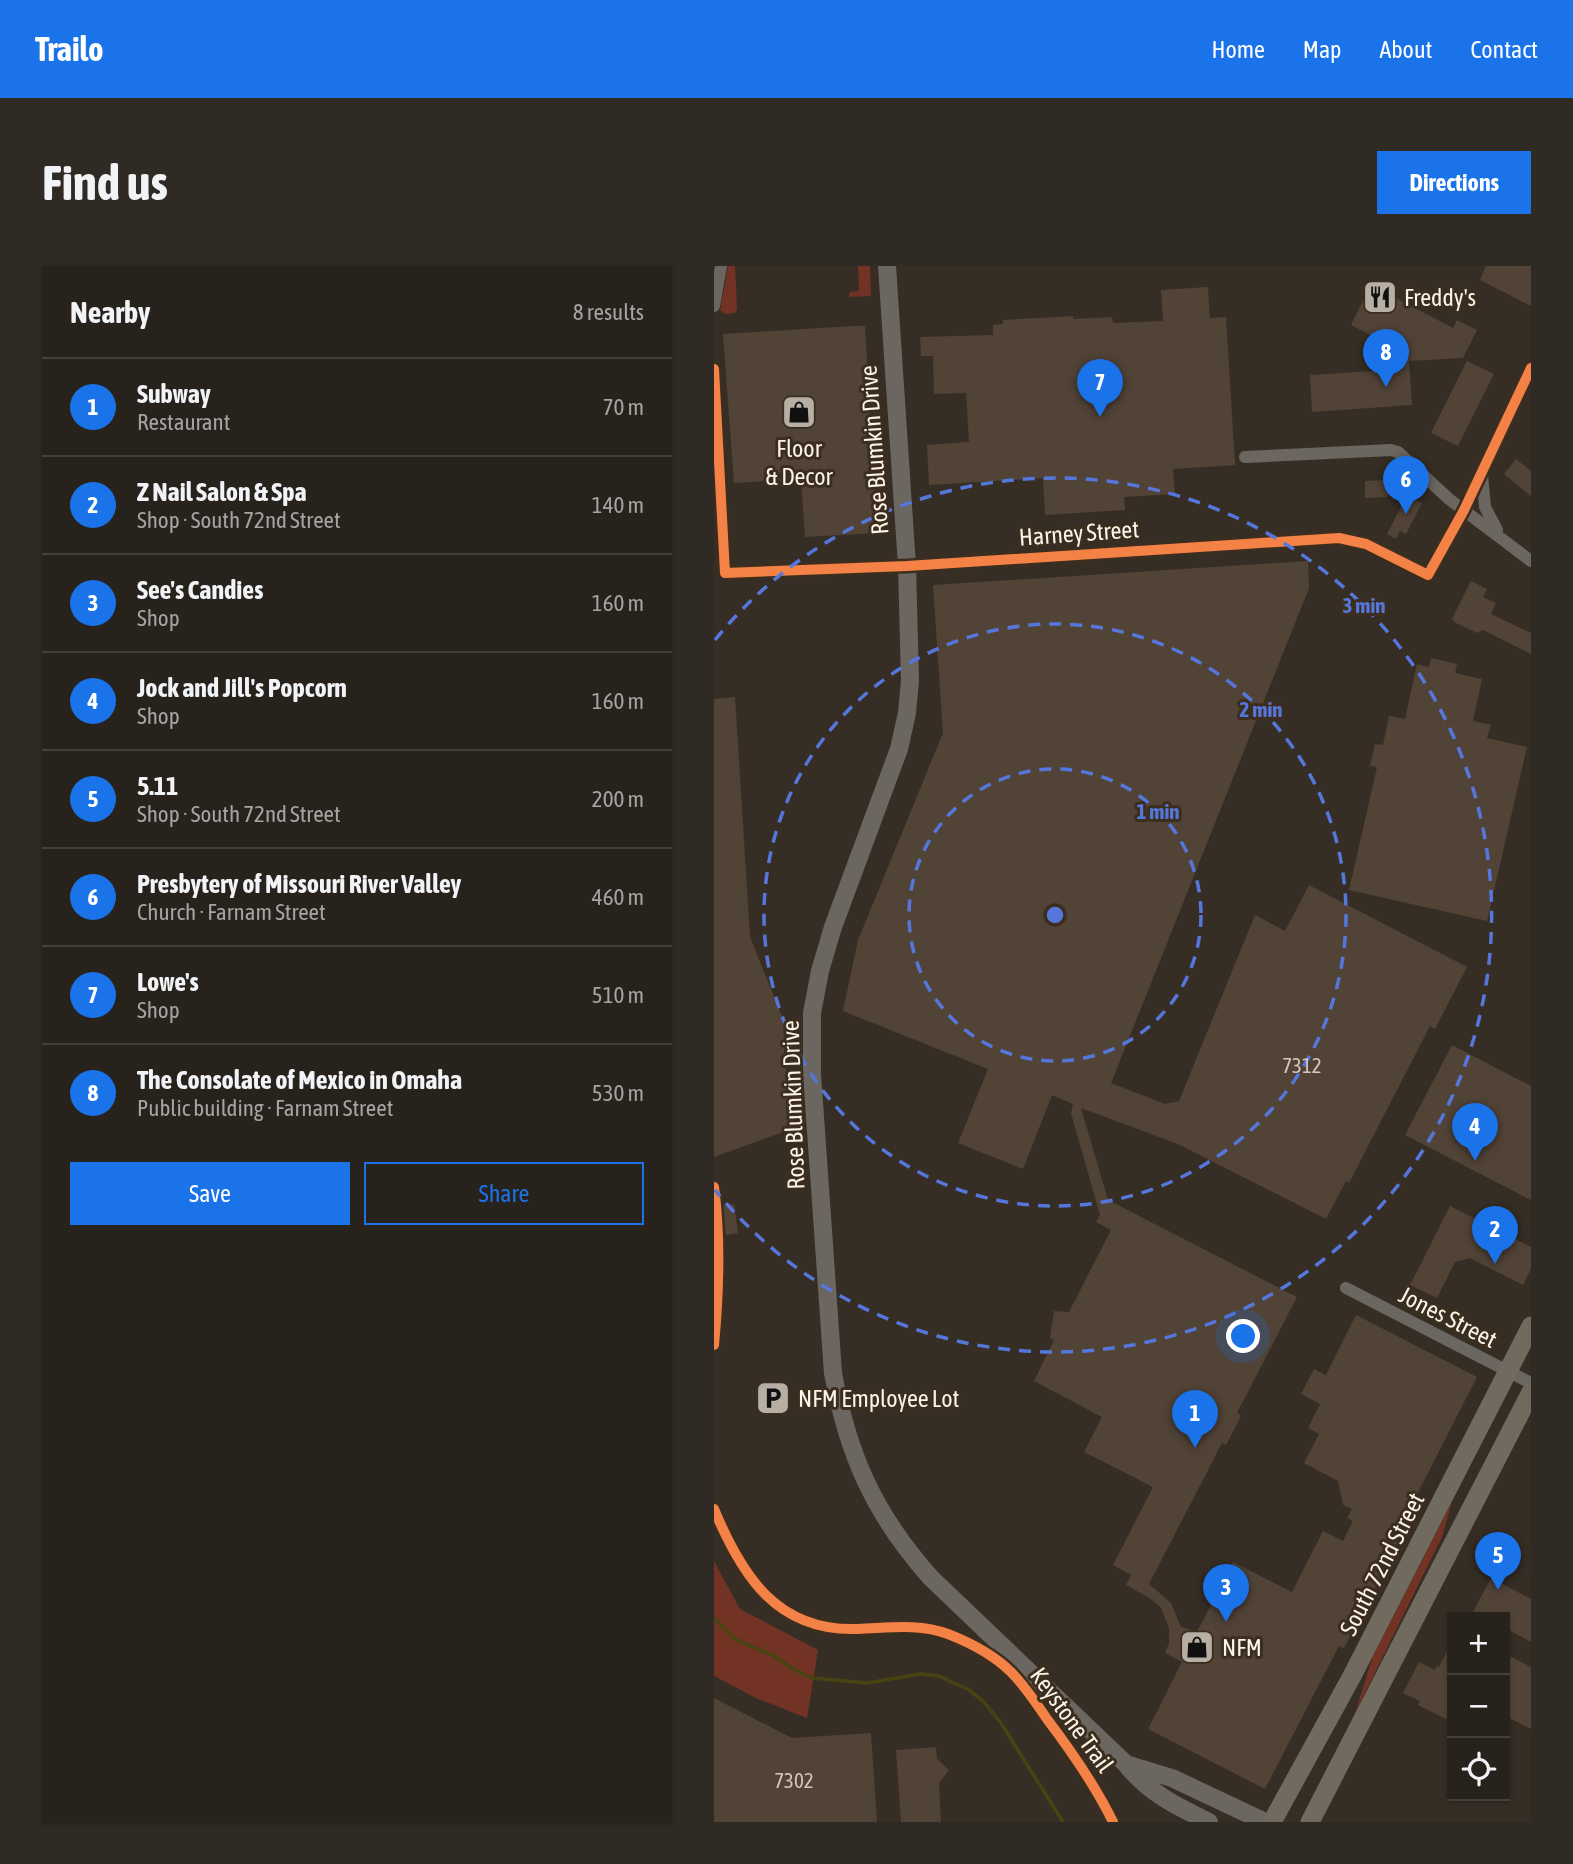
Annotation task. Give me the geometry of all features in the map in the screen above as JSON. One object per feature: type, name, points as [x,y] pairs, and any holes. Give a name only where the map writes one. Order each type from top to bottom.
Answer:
[{"type":"main road","name":"Rose Blumkin Drive","points":[[887,266],[907,566],[910,680],[904,730],[888,783],[833,927],[820,971],[813,1013],[812,1073],[836,1393],[854,1458],[873,1498],[896,1536],[931,1578],[1126,1764],[1138,1780],[1152,1791],[1209,1822]]},
{"type":"main road","name":"South 72nd Street","points":[[1272,1822],[1352,1676],[1531,1326]]},
{"type":"main road","points":[[1310,1822],[1531,1392]]},
{"type":"main road","name":"Rose Blumkin Drive","points":[[1126,1764],[1172,1778],[1265,1822]]},
{"type":"street","points":[[714,306],[721,266]]},
{"type":"street","points":[[1464,510],[1531,368]]},
{"type":"street","name":"Harney Street","points":[[714,369],[725,573],[907,566],[1339,538],[1366,544],[1429,575],[1464,510]]},
{"type":"street","points":[[1245,457],[1391,450],[1398,452],[1442,493],[1531,561]]},
{"type":"street","points":[[1482,472],[1485,507],[1501,537]]},
{"type":"street","name":"Jones Street","points":[[1346,1288],[1531,1383]]},
{"type":"shaded area","points":[[728,266],[735,266],[737,309],[735,313],[725,314],[720,310]]},
{"type":"shaded area","points":[[858,266],[870,266],[871,296],[849,297],[850,292],[859,291]]},
{"type":"shaded area","points":[[1452,1502],[1442,1537],[1355,1713],[1373,1656]]},
{"type":"shaded area","points":[[714,1561],[740,1609],[818,1650],[807,1718],[756,1698],[714,1676]]},
{"type":"building","points":[[1486,266],[1531,266],[1531,306],[1480,280]]},
{"type":"building","points":[[1371,285],[1453,328],[1457,320],[1477,330],[1463,358],[1409,361],[1412,405],[1312,412],[1310,375],[1374,371],[1388,344],[1351,325]]},
{"type":"building","points":[[1208,287],[1210,318],[1226,317],[1235,465],[1173,469],[1175,494],[1124,497],[1125,510],[1045,515],[1043,478],[929,485],[927,445],[969,442],[966,393],[934,394],[933,356],[921,356],[920,337],[993,335],[993,325],[1003,324],[1003,320],[1073,316],[1073,319],[1112,317],[1113,323],[1163,321],[1161,290]]},
{"type":"building","name":"Floor & Decor","points":[[865,326],[877,533],[805,537],[801,479],[734,483],[723,334]]},
{"type":"building","points":[[1467,361],[1494,374],[1458,446],[1431,433]]},
{"type":"building","points":[[1516,459],[1531,471],[1531,496],[1504,474]]},
{"type":"building","points":[[1387,480],[1388,497],[1365,498],[1365,481]]},
{"type":"building","points":[[1407,495],[1422,503],[1406,534],[1400,531],[1396,539],[1387,534]]},
{"type":"building","points":[[1308,561],[1309,588],[1111,1083],[1165,1104],[1179,1101],[1255,915],[1285,931],[1309,885],[1467,967],[1435,1029],[1430,1026],[1349,1183],[1346,1181],[1326,1219],[1178,1144],[1081,1108],[1108,1200],[1297,1297],[1237,1413],[1241,1415],[1237,1424],[1226,1445],[1222,1443],[1149,1584],[1171,1603],[1181,1627],[1197,1632],[1233,1562],[1292,1592],[1323,1531],[1343,1541],[1353,1521],[1347,1518],[1352,1509],[1343,1505],[1338,1481],[1304,1463],[1319,1434],[1308,1428],[1320,1404],[1301,1394],[1314,1369],[1326,1375],[1356,1315],[1477,1377],[1409,1510],[1414,1513],[1344,1648],[1339,1646],[1265,1789],[1148,1729],[1182,1662],[1165,1653],[1169,1643],[1169,1628],[1161,1608],[1126,1585],[1131,1575],[1113,1565],[1153,1487],[1084,1452],[1102,1417],[1034,1381],[1054,1340],[1050,1338],[1054,1311],[1069,1312],[1111,1230],[1096,1222],[1100,1215],[1071,1113],[1073,1104],[1052,1095],[1023,1169],[958,1143],[988,1069],[843,1011],[858,940],[943,733],[933,585]]},
{"type":"building","points":[[1471,581],[1487,589],[1483,597],[1496,603],[1491,614],[1531,633],[1531,654],[1483,630],[1477,633],[1454,622],[1452,619]]},
{"type":"building","points":[[1431,658],[1457,664],[1455,673],[1482,679],[1473,721],[1491,725],[1487,738],[1527,747],[1487,921],[1349,890],[1377,767],[1370,766],[1375,744],[1383,745],[1389,716],[1405,719],[1417,664],[1429,667]]},
{"type":"building","points":[[735,697],[750,937],[783,1019],[789,1130],[714,1157],[714,699]]},
{"type":"building","points":[[1452,1045],[1531,1086],[1531,1200],[1405,1135]]},
{"type":"building","points":[[734,1204],[738,1233],[726,1235],[721,1206]]},
{"type":"building","points":[[1450,1206],[1531,1247],[1531,1269],[1523,1285],[1470,1258],[1455,1262],[1437,1298],[1410,1285]]},
{"type":"building","points":[[1491,1578],[1531,1599],[1531,1642],[1510,1631],[1510,1612],[1473,1612]]},
{"type":"building","points":[[1447,1651],[1447,1720],[1418,1705],[1420,1701],[1403,1693],[1419,1662],[1435,1670],[1436,1666],[1439,1667]]},
{"type":"building","points":[[1510,1656],[1531,1667],[1531,1729],[1510,1718]]},
{"type":"building","points":[[714,1698],[792,1738],[871,1733],[877,1822],[714,1822]]},
{"type":"building","points":[[936,1747],[937,1759],[949,1770],[939,1783],[941,1822],[901,1822],[896,1750]]},
{"type":"waterway","points":[[714,1618],[735,1639],[774,1656],[812,1678],[867,1683],[921,1674],[939,1676],[969,1690],[983,1701],[1001,1723],[1063,1822]]},
{"type":"cycle path","points":[[714,369],[725,573],[907,566],[1339,538],[1366,544],[1428,575],[1464,510],[1531,368]]},
{"type":"cycle path","points":[[714,1187],[718,1227],[714,1345]]},
{"type":"cycle path","name":"Keystone Trail","points":[[714,1509],[725,1534],[751,1577],[766,1595],[784,1610],[805,1621],[830,1627],[915,1627],[937,1631],[965,1641],[997,1660],[1021,1683],[1065,1744],[1091,1782],[1113,1822]]},
{"type":"place","name":"Freddy's","points":[[1380,297]]},
{"type":"place","name":"The Consolate of Mexico in Omaha","points":[[1386,387]]},
{"type":"place","name":"Floor & Decor","points":[[799,412]]},
{"type":"place","name":"Lowe's","points":[[1100,417]]},
{"type":"place","name":"Presbytery of Missouri River Valley","points":[[1406,514]]},
{"type":"place","name":"Jock and Jill's Popcorn","points":[[1475,1161]]},
{"type":"place","name":"Z Nail Salon & Spa","points":[[1495,1264]]},
{"type":"place","name":"NFM Employee Lot","points":[[773,1398]]},
{"type":"place","name":"Subway","points":[[1195,1448]]},
{"type":"place","name":"5.11","points":[[1498,1590]]},
{"type":"place","name":"See's Candies","points":[[1226,1622]]},
{"type":"place","name":"NFM","points":[[1197,1647]]}]
